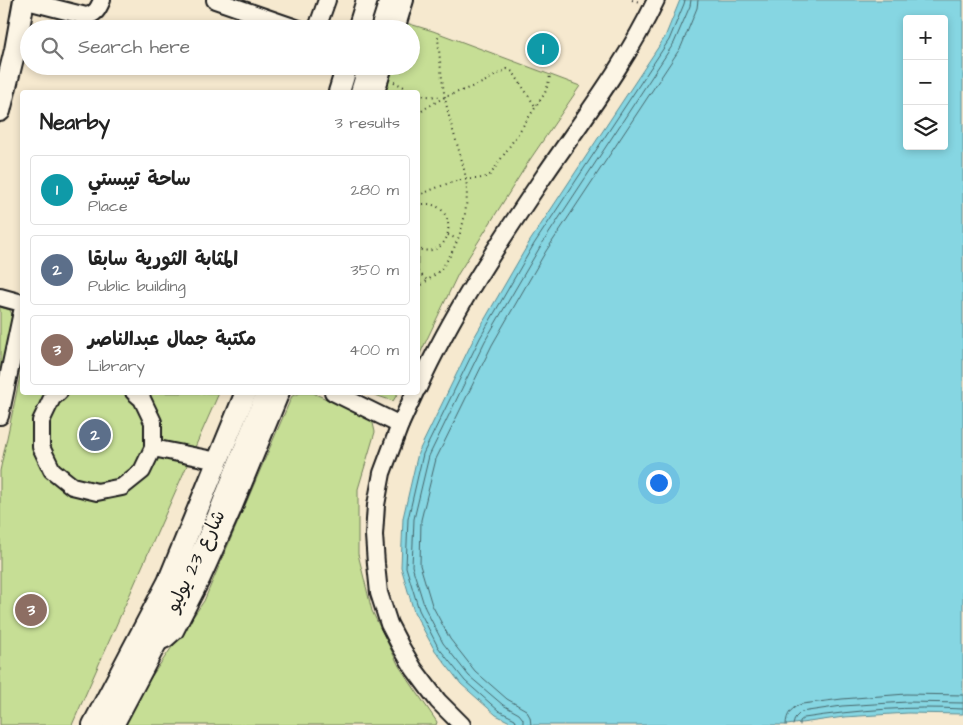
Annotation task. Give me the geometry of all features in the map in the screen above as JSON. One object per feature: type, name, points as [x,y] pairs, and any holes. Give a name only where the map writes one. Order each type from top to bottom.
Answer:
[{"type":"main road","points":[[0,111],[7,55],[23,0]]},
{"type":"main road","points":[[361,20],[367,0]]},
{"type":"main road","points":[[384,20],[390,0]]},
{"type":"main road","points":[[340,90],[344,75]]},
{"type":"main road","points":[[362,90],[373,75]]},
{"type":"main road","name":"شارع 23 يوليو","points":[[93,725],[168,582],[245,395]]},
{"type":"main road","name":"شارع 23 يوليو","points":[[113,725],[180,596],[215,523],[266,395]]},
{"type":"street","points":[[23,0],[86,16],[98,11],[102,0]]},
{"type":"street","points":[[215,0],[272,20]]},
{"type":"street","points":[[320,20],[327,0]]},
{"type":"street","points":[[399,20],[405,0]]},
{"type":"street","points":[[420,384],[454,318],[501,240],[610,81],[632,46],[656,0]]},
{"type":"street","points":[[376,90],[377,75]]},
{"type":"street","points":[[0,297],[20,302]]},
{"type":"street","points":[[0,416],[20,321]]},
{"type":"street","points":[[56,395],[52,398],[41,421],[41,447],[52,470],[72,486],[97,492],[122,487],[142,471],[153,448],[153,422],[142,399],[137,395]]},
{"type":"street","points":[[155,644],[166,639],[175,630],[202,578],[280,395]]},
{"type":"street","points":[[339,395],[400,425]]},
{"type":"street","points":[[414,395],[382,473],[376,505],[374,535],[379,593],[389,624],[400,647],[438,700],[462,725]]},
{"type":"street","points":[[153,448],[218,461]]},
{"type":"path","points":[[420,286],[439,271],[458,240],[464,217],[466,194],[466,179],[445,97],[438,37]]},
{"type":"path","points":[[420,112],[445,97],[482,83],[505,70],[513,72],[535,107]]},
{"type":"path","points":[[386,75],[394,82],[410,90]]},
{"type":"path","points":[[420,195],[440,186],[466,179],[484,178],[491,174],[547,88],[550,76]]},
{"type":"path","points":[[420,94],[445,97]]},
{"type":"path","points":[[420,204],[434,205],[444,212],[449,223],[448,235],[442,245],[426,251],[420,250]]},
{"type":"path","points":[[448,235],[458,240]]},
{"type":"path","points":[[420,274],[427,280]]},
{"type":"green space","points":[[420,27],[580,86],[529,161],[458,274],[420,354],[420,90],[383,90],[387,75],[420,75]]},
{"type":"green space","points":[[0,307],[10,310],[16,324],[0,393]]},
{"type":"green space","points":[[20,376],[20,395],[218,395],[72,725],[0,725],[0,471]]},
{"type":"green space","points":[[318,395],[372,419],[375,432],[358,489],[358,554],[372,611],[399,666],[437,722],[436,725],[124,725],[140,693],[204,601],[292,396]]},
{"type":"green space","points":[[375,395],[397,395],[393,401]]},
{"type":"water","points":[[680,0],[963,0],[963,714],[908,713],[844,717],[787,725],[516,725],[496,715],[461,684],[434,649],[414,612],[401,567],[403,518],[418,453],[475,336],[530,241],[665,37]]},
{"type":"place","name":"ساحة تيبستي","points":[[543,49]]},
{"type":"place","name":"المثابة الثورية سابقا","points":[[95,435]]},
{"type":"place","name":"مكتبة جمال عبدالناصر","points":[[31,610]]}]
